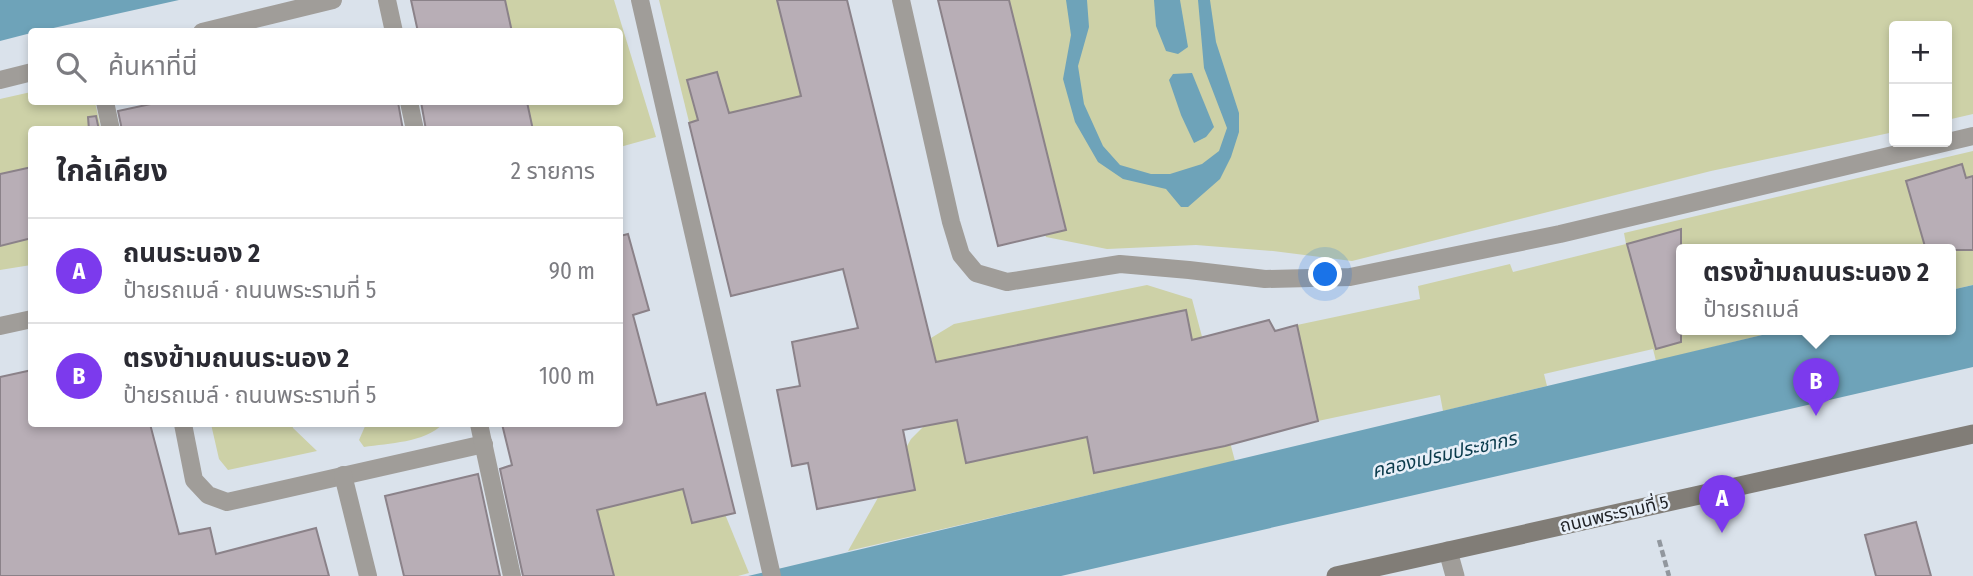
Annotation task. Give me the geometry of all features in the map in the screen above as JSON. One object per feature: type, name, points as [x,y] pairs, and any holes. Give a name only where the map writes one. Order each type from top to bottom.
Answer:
[{"type":"main road","name":"ถนนพระรามที่ 5","points":[[1336,576],[1973,434]]},
{"type":"street","points":[[1448,551],[1455,576]]},
{"type":"lane","points":[[218,28],[333,0]]},
{"type":"lane","points":[[387,0],[393,28]]},
{"type":"lane","points":[[640,0],[770,568]]},
{"type":"lane","points":[[901,0],[951,222],[961,255],[976,273],[1007,282],[1120,264],[1265,279],[1350,277],[1560,234],[1973,136]]},
{"type":"lane","points":[[0,80],[28,73]]},
{"type":"lane","points":[[106,105],[110,126]]},
{"type":"lane","points":[[410,105],[414,126]]},
{"type":"lane","points":[[0,326],[28,320]]},
{"type":"lane","points":[[184,427],[194,480],[208,495],[227,502],[484,444]]},
{"type":"lane","points":[[480,427],[512,576]]},
{"type":"lane","points":[[343,475],[368,576]]},
{"type":"path","points":[[1659,540],[1669,576]]},
{"type":"green space","points":[[487,0],[614,0],[623,28],[495,28]]},
{"type":"green space","points":[[659,0],[838,0],[820,98],[691,130]]},
{"type":"green space","points":[[965,0],[1973,0],[1973,114],[1952,119],[1952,21],[1889,21],[1889,133],[1711,171],[1352,261],[1196,245],[1107,249],[1046,237]]},
{"type":"green space","points":[[623,29],[656,137],[623,146],[623,126],[522,126],[516,105],[623,105]]},
{"type":"green space","points":[[28,93],[28,105],[96,105],[100,126],[28,126],[28,265],[0,270],[0,99]]},
{"type":"green space","points":[[1973,151],[1973,285],[1956,289],[1956,244],[1676,244],[1676,335],[1763,335],[1656,361],[1653,349],[1544,374],[1547,386],[1443,411],[1440,395],[1318,421],[1297,325],[1420,299],[1418,286],[1510,264],[1513,272],[1626,244],[1624,233]]},
{"type":"green space","points":[[1147,285],[1192,299],[1235,461],[848,551],[911,439],[941,409],[931,338],[954,324]]},
{"type":"green space","points":[[212,427],[293,427],[317,451],[228,470],[219,459]]},
{"type":"green space","points":[[365,427],[439,427],[416,439],[395,443],[364,447],[359,440]]},
{"type":"green space","points":[[698,448],[749,573],[738,576],[594,576],[568,470]]},
{"type":"water","points":[[0,0],[179,0],[53,28],[28,28],[28,34],[0,41]]},
{"type":"water","points":[[1066,0],[1087,0],[1089,27],[1078,66],[1084,104],[1103,146],[1120,165],[1151,174],[1170,174],[1202,164],[1219,151],[1227,128],[1204,68],[1198,0],[1210,0],[1216,42],[1239,113],[1239,132],[1220,179],[1188,207],[1181,207],[1166,189],[1123,179],[1098,162],[1075,122],[1063,79],[1071,35]]},
{"type":"water","points":[[1154,0],[1180,0],[1188,47],[1178,54],[1166,51],[1156,26]]},
{"type":"water","points":[[1192,73],[1214,127],[1206,137],[1194,143],[1169,80],[1173,74]]},
{"type":"water","name":"คลองเปรมประชากร","points":[[1973,285],[1973,367],[1061,576],[748,576],[1762,335],[1956,335],[1956,289]]},
{"type":"building","points":[[411,0],[505,0],[511,28],[417,28]]},
{"type":"building","points":[[777,0],[847,0],[936,362],[1186,310],[1192,340],[1269,320],[1275,331],[1297,325],[1318,421],[1225,446],[1094,473],[1087,437],[966,463],[957,420],[903,430],[915,490],[817,509],[808,463],[792,466],[777,390],[800,386],[792,342],[858,328],[843,269],[731,296],[689,123],[698,120],[687,80],[717,72],[729,113],[801,96]]},
{"type":"building","points":[[938,0],[1009,0],[1066,230],[998,246]]},
{"type":"building","points":[[146,105],[399,105],[402,126],[121,126],[118,111]]},
{"type":"building","points":[[422,105],[528,105],[532,126],[425,126]]},
{"type":"building","points":[[96,116],[98,126],[89,126],[88,117]]},
{"type":"building","points":[[1962,164],[1966,178],[1973,176],[1973,250],[1956,250],[1956,244],[1924,244],[1906,181]]},
{"type":"building","points":[[28,168],[28,239],[0,246],[0,174]]},
{"type":"building","points":[[1681,229],[1681,244],[1676,244],[1676,335],[1681,335],[1681,342],[1656,349],[1627,244]]},
{"type":"building","points":[[628,234],[649,310],[633,315],[657,405],[705,393],[735,513],[692,523],[683,489],[597,510],[614,576],[523,576],[500,469],[512,465],[503,427],[623,427],[623,235]]},
{"type":"building","points":[[28,371],[28,427],[151,427],[179,534],[210,528],[216,554],[316,528],[329,576],[0,576],[0,377]]},
{"type":"building","points":[[478,474],[500,576],[404,576],[385,496]]},
{"type":"building","points":[[1916,522],[1931,576],[1876,576],[1865,535]]},
{"type":"place","name":"ตรงข้ามถนนระนอง 2","points":[[1816,416]]},
{"type":"place","name":"ถนนระนอง 2","points":[[1722,533]]}]
